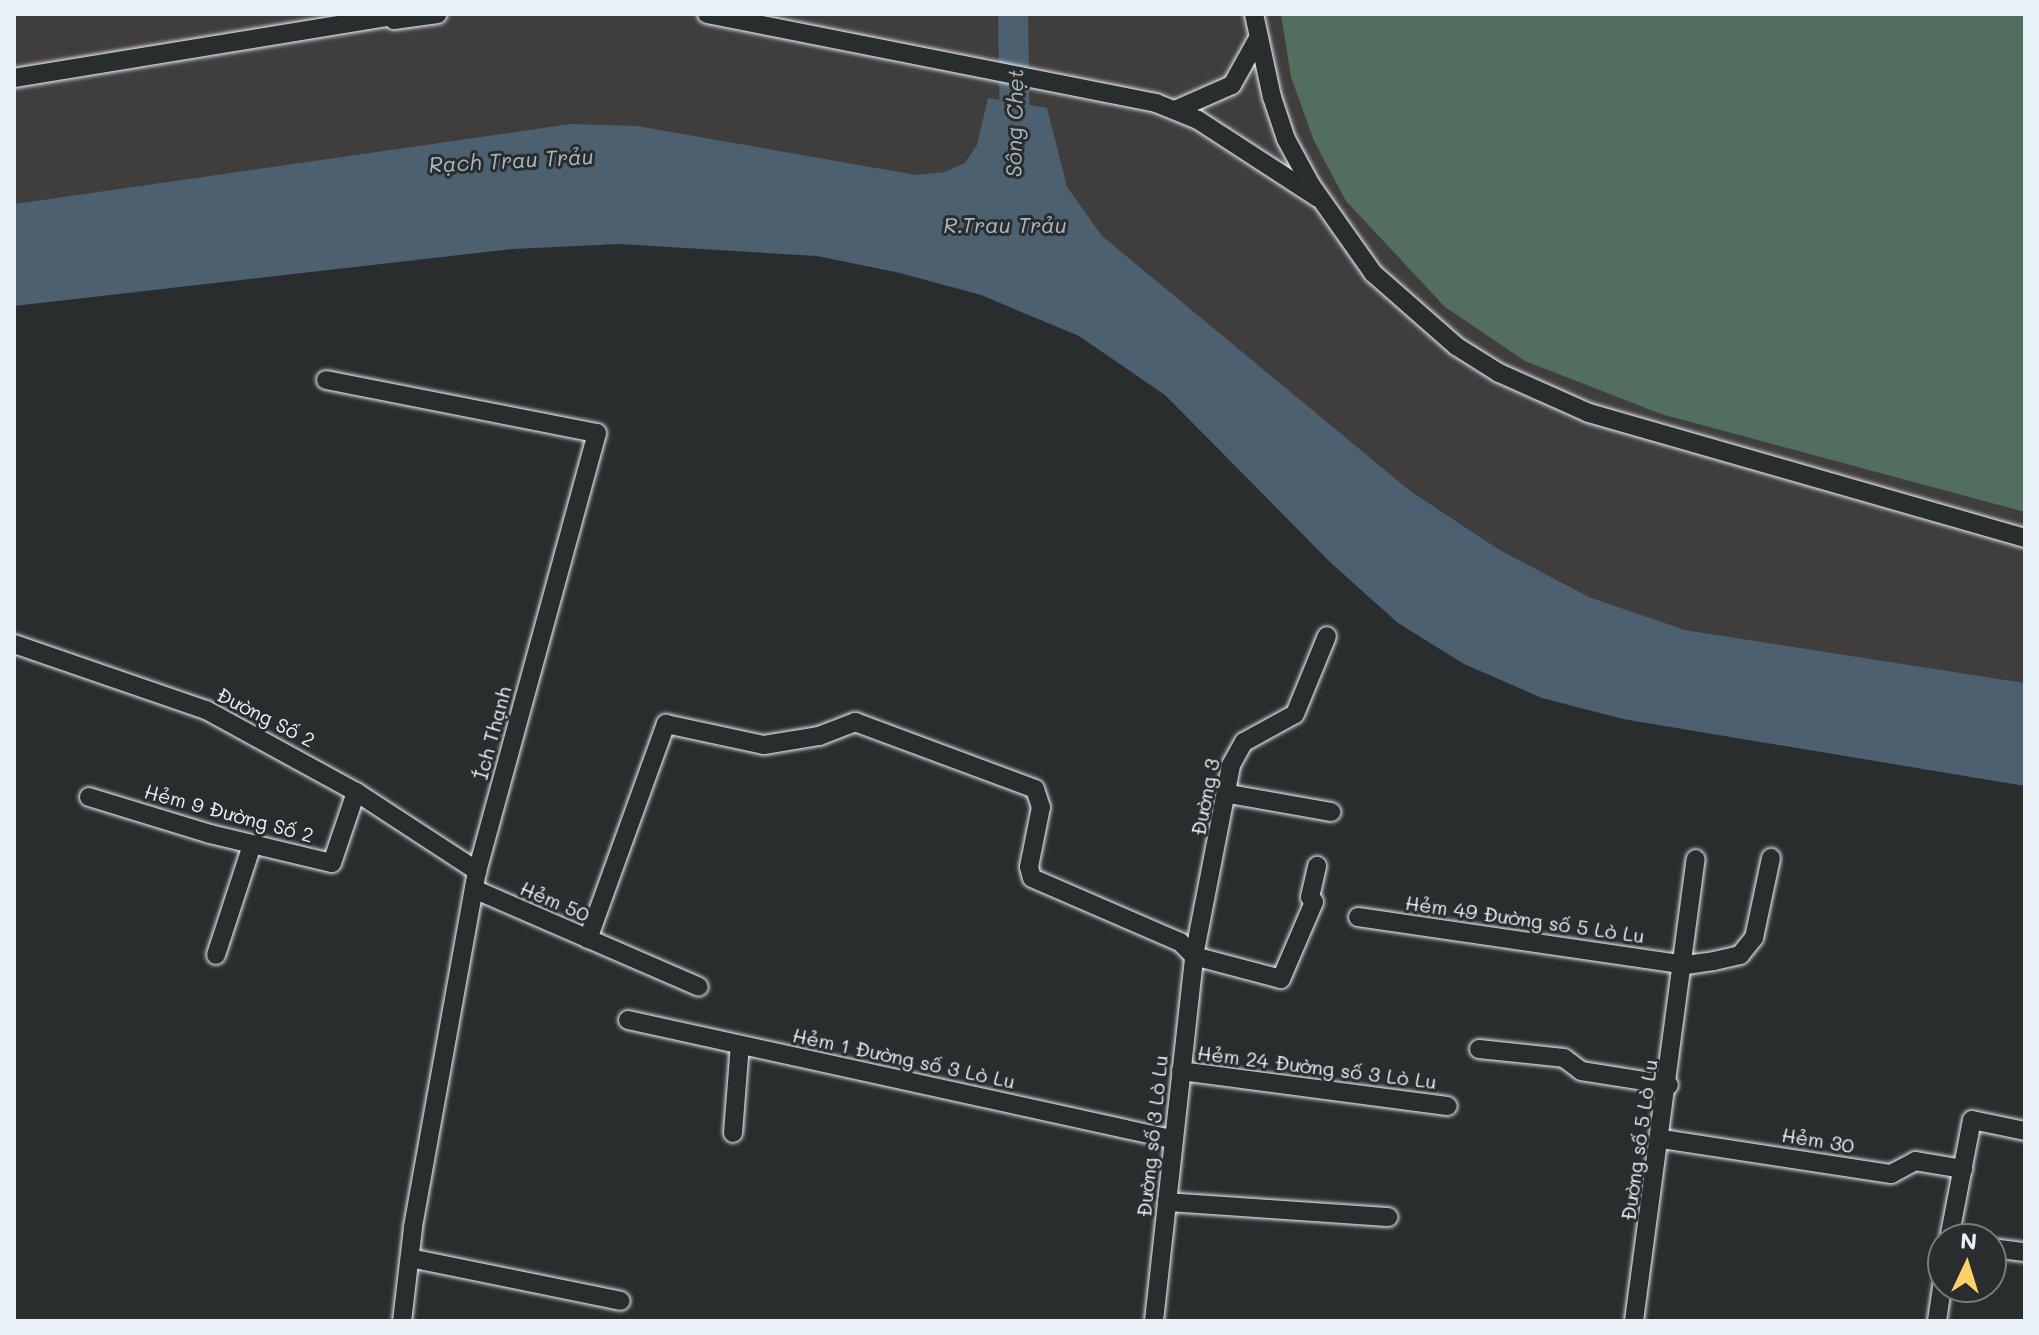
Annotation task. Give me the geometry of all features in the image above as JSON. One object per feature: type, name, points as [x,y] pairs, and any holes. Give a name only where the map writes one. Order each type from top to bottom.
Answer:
[{"type":"street","points":[[14,78],[397,17],[438,14]]},
{"type":"street","points":[[707,14],[1058,81],[1175,110],[1198,120],[1320,200]]},
{"type":"street","points":[[1254,14],[1286,139],[1320,200],[1373,273],[1456,346],[1499,373],[1589,413],[2025,538]]},
{"type":"street","points":[[1175,110],[1232,85],[1258,38]]},
{"type":"street","name":"Ích Thạnh","points":[[326,380],[597,433],[476,880],[410,1258],[402,1321]]},
{"type":"street","name":"Đường 3","points":[[1194,956],[1238,746],[1295,714],[1327,636]]},
{"type":"street","name":"Đường Số 2","points":[[14,644],[206,710],[356,792],[476,880]]},
{"type":"street","points":[[588,939],[666,724],[764,745],[819,736],[855,722],[1035,789],[1041,807],[1029,867],[1032,878],[1180,942],[1194,956],[1281,979],[1314,902],[1317,866]]},
{"type":"street","name":"Hẻm 9 Đường Số 2","points":[[89,797],[252,845],[332,863],[356,792]]},
{"type":"street","points":[[1229,794],[1331,812]]},
{"type":"street","points":[[216,955],[252,845]]},
{"type":"street","name":"Hẻm 49 Đường số 5 Lò Lu","points":[[1358,917],[1686,965],[1736,957],[1751,944],[1771,858]]},
{"type":"street","name":"Đường số 5 Lò Lu","points":[[1634,1321],[1686,965],[1696,859]]},
{"type":"street","name":"Hẻm 50","points":[[476,880],[619,954],[699,987]]},
{"type":"street","name":"Đường số 3 Lò Lu","points":[[1154,1321],[1171,1139],[1194,956]]},
{"type":"street","name":"Hẻm 1 Đường số 3 Lò Lu","points":[[628,1020],[1171,1139]]},
{"type":"street","points":[[733,1133],[740,1045]]},
{"type":"street","points":[[1479,1049],[1564,1058],[1581,1071],[1669,1085]]},
{"type":"street","name":"Hẻm 24 Đường số 3 Lò Lu","points":[[1181,1071],[1448,1106]]},
{"type":"street","points":[[1952,1223],[1972,1120],[2025,1131]]},
{"type":"street","name":"Hẻm 30","points":[[1662,1139],[1891,1174],[1915,1161],[1963,1169]]},
{"type":"street","points":[[1167,1202],[1388,1217]]},
{"type":"street","points":[[410,1258],[621,1301]]},
{"type":"shaded area","points":[[14,14],[2025,14],[2025,683],[1685,630],[1589,597],[1498,549],[1409,490],[1124,258],[570,124],[14,204]]},
{"type":"green space","points":[[1281,14],[2025,14],[2025,512],[1661,414],[1525,361],[1445,307],[1346,201],[1314,141],[1291,77]]},
{"type":"water","name":"R.Trau Trảu","points":[[988,98],[1047,108],[1067,187],[1102,236],[1409,490],[1498,549],[1589,597],[1685,630],[2025,683],[2025,786],[1623,719],[1542,698],[1464,664],[1398,623],[1331,563],[1165,395],[1079,336],[981,295],[900,273],[817,256],[620,244],[512,249],[14,306],[14,204],[570,124],[637,126],[916,175],[945,172],[965,163],[977,145]]},
{"type":"waterway","name":"Sông Chẹt","points":[[1013,14],[1015,144]]},
{"type":"water label","name":"Rạch Trau Trảu","points":[[511,160]]}]
